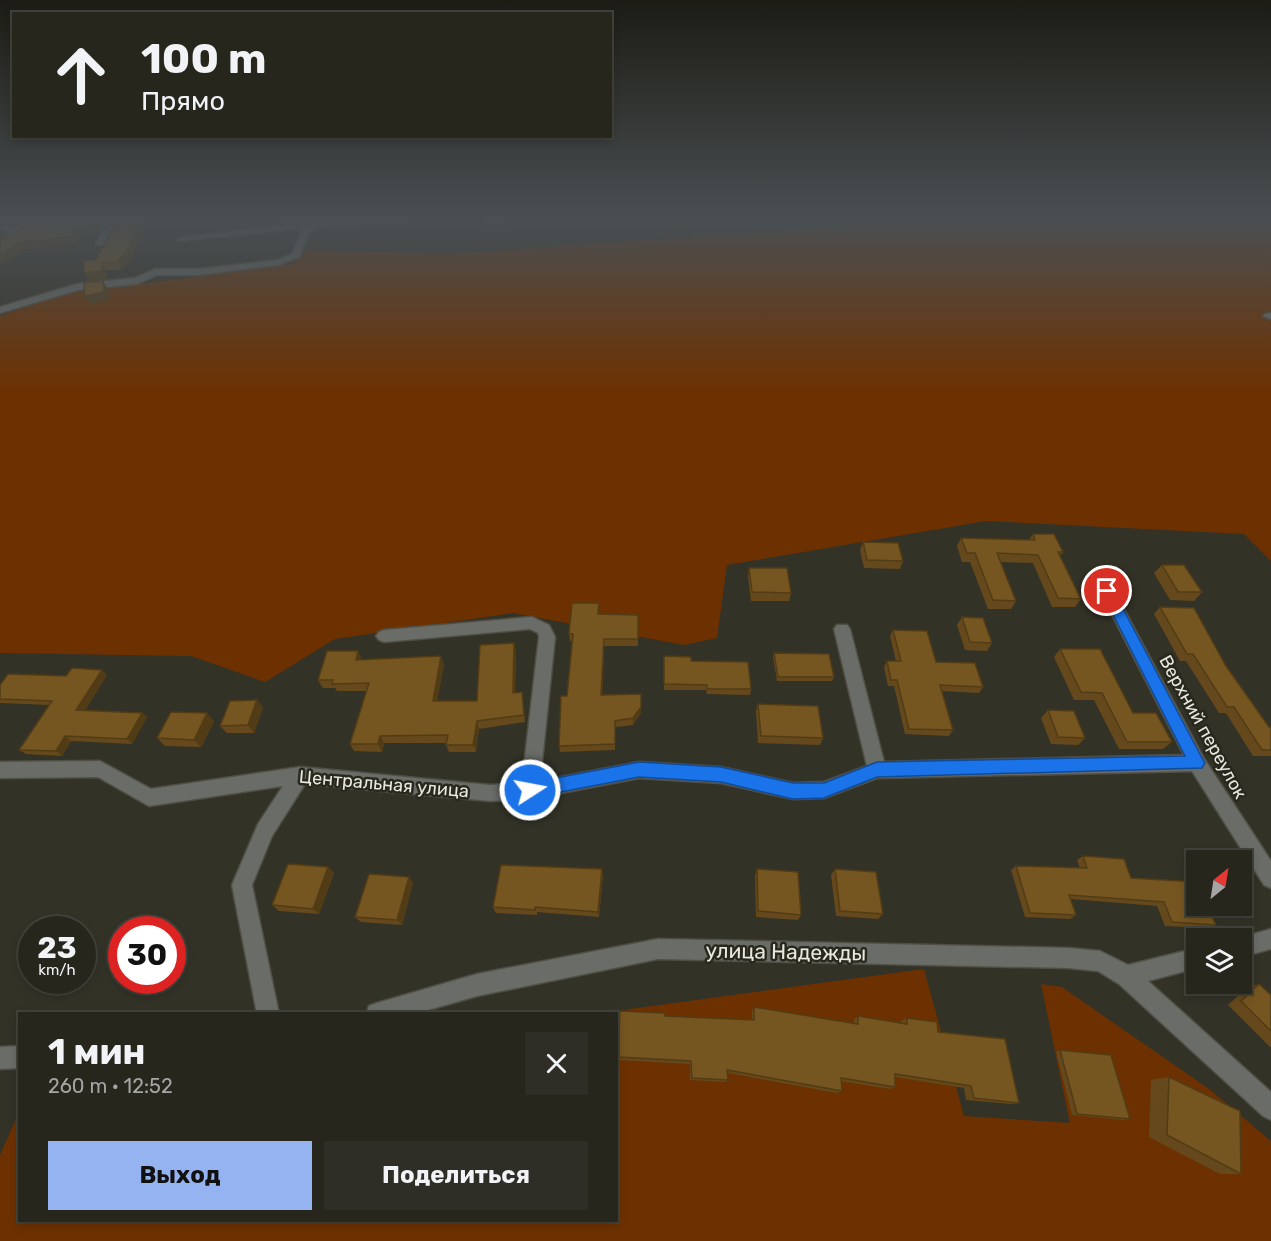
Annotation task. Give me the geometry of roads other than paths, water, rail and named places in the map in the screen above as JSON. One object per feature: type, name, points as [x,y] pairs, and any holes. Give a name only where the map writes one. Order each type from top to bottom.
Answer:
[{"type":"street","points":[[0,310],[77,287],[137,281],[147,276]]},
{"type":"street","name":"Верхний переулок","points":[[1107,591],[1197,763],[1271,878]]},
{"type":"street","points":[[384,636],[532,623],[544,629],[547,637],[530,790]]},
{"type":"street","points":[[842,629],[877,770]]},
{"type":"street","name":"Центральная улица","points":[[0,770],[100,770],[149,798],[300,775],[490,793],[530,790],[639,770],[721,775],[793,791],[824,790],[877,770],[1197,763]]},
{"type":"street","points":[[268,1012],[242,885],[265,830],[300,775]]},
{"type":"street","points":[[1252,944],[1271,939]]},
{"type":"street","name":"улица Надежды","points":[[384,1012],[477,985],[658,949],[1068,958],[1100,962],[1127,976]]},
{"type":"street","points":[[1127,976],[1186,961]]},
{"type":"street","points":[[1127,976],[1271,1108]]}]
